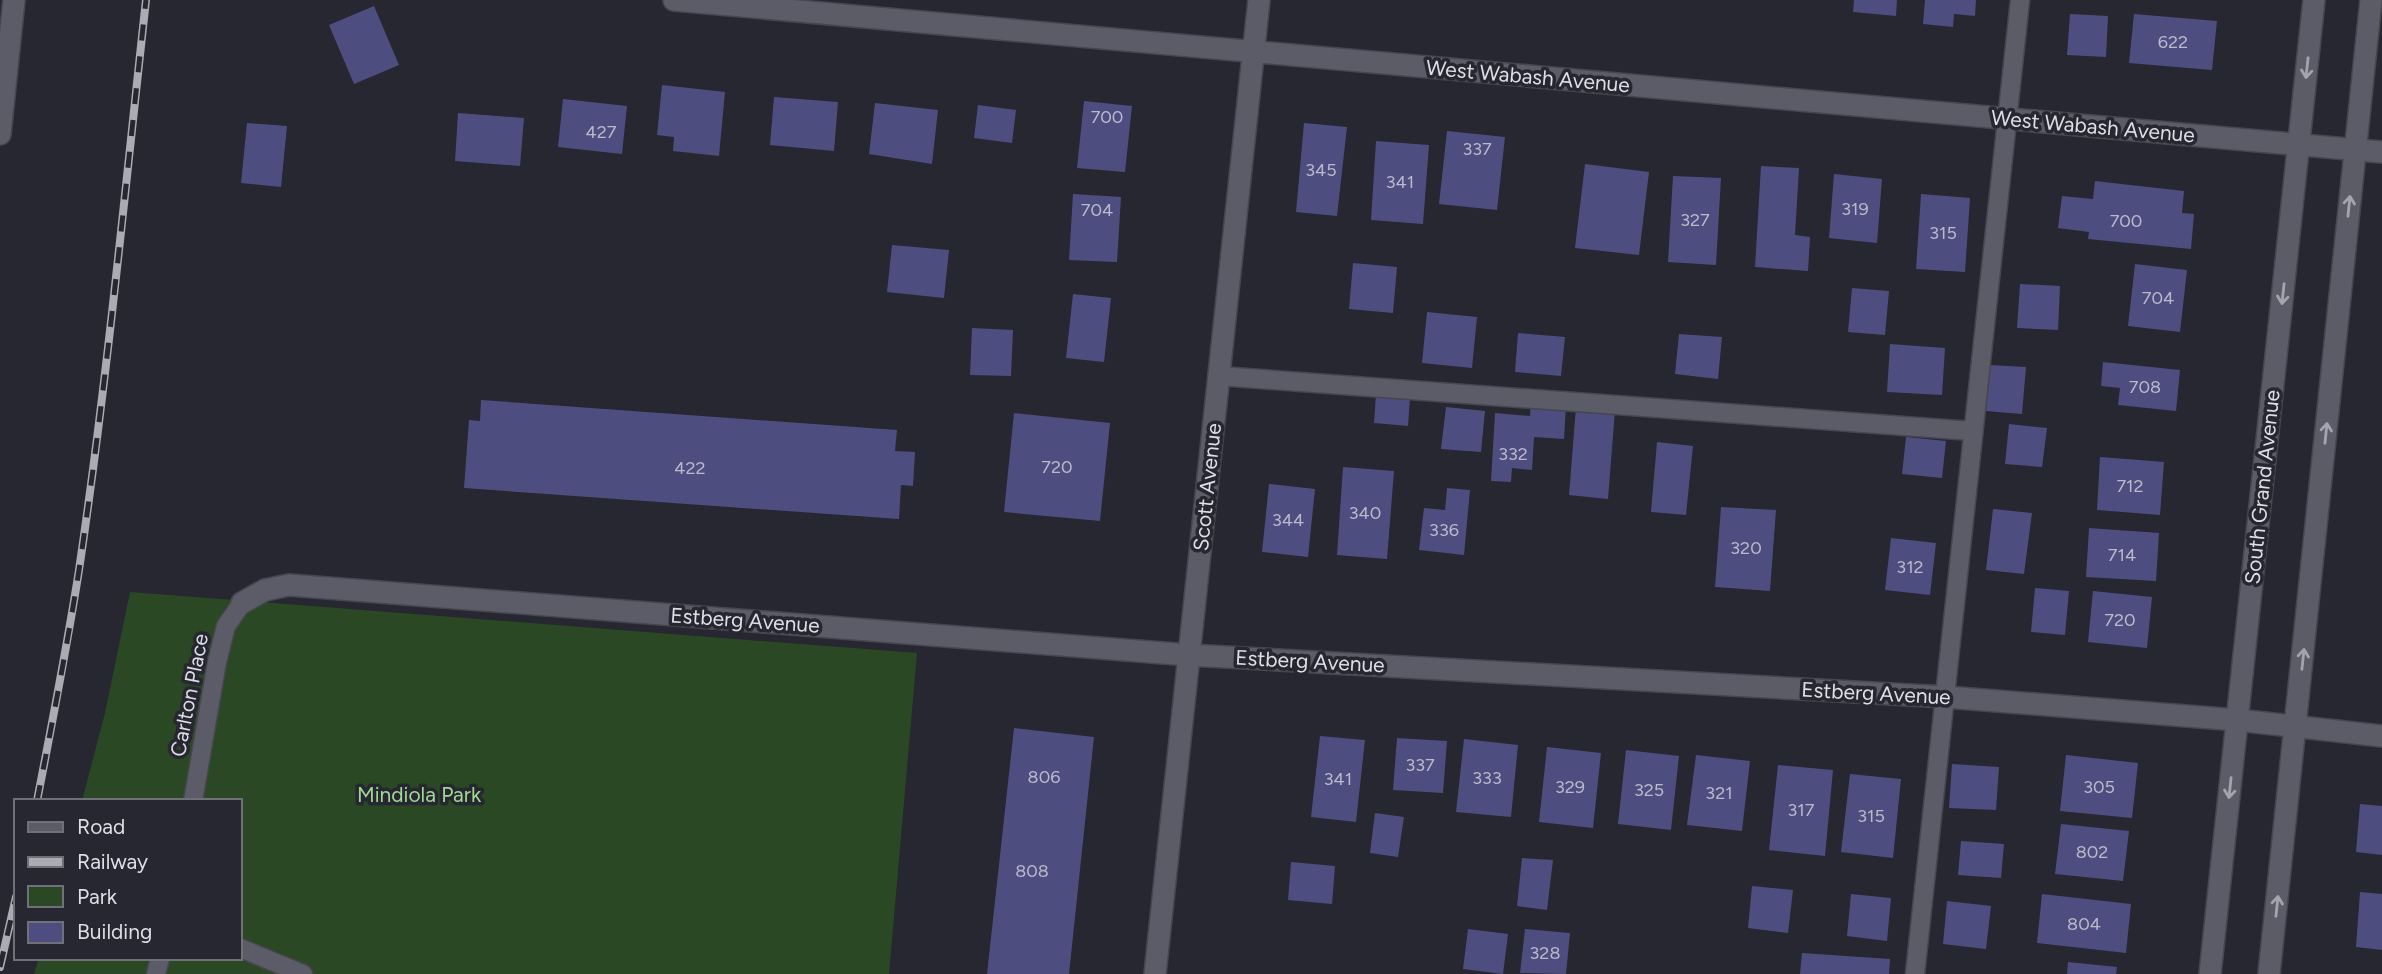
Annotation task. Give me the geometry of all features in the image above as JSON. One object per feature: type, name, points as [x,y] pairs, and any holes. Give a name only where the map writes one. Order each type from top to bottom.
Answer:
[{"type":"street","points":[[0,134],[14,0]]},
{"type":"street","name":"West Wabash Avenue","points":[[674,0],[2382,152]]},
{"type":"street","name":"Scott Avenue","points":[[1155,974],[1259,0]]},
{"type":"street","name":"South Grand Avenue","points":[[2210,974],[2315,0]]},
{"type":"street","points":[[2269,974],[2371,0]]},
{"type":"street","name":"Estberg Avenue","points":[[242,603],[265,590],[289,585],[1189,655],[1946,697],[2237,720],[2382,736]]},
{"type":"lane","points":[[1916,974],[2020,0]]},
{"type":"lane","points":[[1219,376],[1972,431]]},
{"type":"lane","name":"Carlton Place","points":[[193,799],[217,662],[226,626],[242,603]]},
{"type":"lane","points":[[242,949],[303,974]]},
{"type":"green space","name":"Mindiola Park","points":[[130,592],[917,653],[889,974],[34,974],[38,960],[242,960],[242,799],[83,799],[105,713]]},
{"type":"building","points":[[1854,0],[1897,0],[1896,16],[1853,12]]},
{"type":"building","points":[[1925,0],[1976,0],[1975,16],[1954,14],[1953,27],[1923,24]]},
{"type":"building","points":[[374,6],[399,65],[354,84],[329,25]]},
{"type":"building","points":[[2070,14],[2108,16],[2106,57],[2067,55]]},
{"type":"building","points":[[2134,14],[2217,21],[2212,70],[2129,63]]},
{"type":"building","points":[[662,85],[725,92],[719,156],[673,151],[674,137],[657,135]]},
{"type":"building","points":[[774,97],[838,102],[834,151],[770,145]]},
{"type":"building","points":[[563,99],[627,106],[622,154],[558,147]]},
{"type":"building","points":[[1084,101],[1132,106],[1125,172],[1077,168]]},
{"type":"building","points":[[875,103],[938,110],[932,164],[869,154]]},
{"type":"building","points":[[978,105],[1016,110],[1012,143],[974,138]]},
{"type":"building","points":[[458,113],[524,118],[520,166],[455,161]]},
{"type":"building","points":[[247,123],[287,126],[281,187],[241,183]]},
{"type":"building","points":[[1304,123],[1347,127],[1337,216],[1296,212]]},
{"type":"building","points":[[1447,131],[1505,137],[1497,210],[1439,204]]},
{"type":"building","points":[[1376,141],[1429,145],[1423,224],[1371,220]]},
{"type":"building","points":[[1585,164],[1649,172],[1639,255],[1575,248]]},
{"type":"building","points":[[1761,166],[1799,168],[1795,235],[1810,237],[1808,271],[1755,267]]},
{"type":"building","points":[[1834,174],[1882,179],[1877,243],[1829,238]]},
{"type":"building","points":[[1673,176],[1721,178],[1716,265],[1668,262]]},
{"type":"building","points":[[2095,181],[2184,191],[2182,213],[2194,214],[2191,249],[2088,239],[2089,232],[2058,228],[2062,196],[2093,199]]},
{"type":"building","points":[[1073,194],[1121,197],[1117,262],[1069,260]]},
{"type":"building","points":[[1921,194],[1970,198],[1965,272],[1916,269]]},
{"type":"building","points":[[892,245],[949,250],[944,298],[887,292]]},
{"type":"building","points":[[1353,263],[1397,267],[1393,313],[1349,309]]},
{"type":"building","points":[[2135,264],[2187,270],[2180,332],[2128,326]]},
{"type":"building","points":[[2020,284],[2060,286],[2058,330],[2017,328]]},
{"type":"building","points":[[1852,288],[1889,291],[1885,335],[1848,332]]},
{"type":"building","points":[[1073,294],[1111,298],[1104,362],[1066,358]]},
{"type":"building","points":[[1427,312],[1477,317],[1472,368],[1422,363]]},
{"type":"building","points":[[972,328],[1013,330],[1011,376],[970,375]]},
{"type":"building","points":[[1518,333],[1565,337],[1561,376],[1515,372]]},
{"type":"building","points":[[1679,334],[1722,337],[1718,379],[1675,374]]},
{"type":"building","points":[[1890,344],[1945,348],[1942,395],[1887,392]]},
{"type":"building","points":[[2103,362],[2180,370],[2176,411],[2118,405],[2120,388],[2101,386]]},
{"type":"building","points":[[1989,365],[2026,367],[2022,414],[1986,411]]},
{"type":"building","points":[[1376,394],[1410,397],[1408,426],[1374,423]]},
{"type":"building","points":[[481,400],[897,430],[895,451],[915,452],[913,486],[901,485],[899,519],[464,488],[469,420],[480,421]]},
{"type":"building","points":[[1531,402],[1566,404],[1564,439],[1534,437],[1532,470],[1512,468],[1511,482],[1491,481],[1495,413],[1530,416]]},
{"type":"building","points":[[1446,407],[1485,411],[1481,452],[1441,449]]},
{"type":"building","points":[[1576,407],[1615,410],[1608,499],[1569,495]]},
{"type":"building","points":[[1014,413],[1110,423],[1100,521],[1004,512]]},
{"type":"building","points":[[2009,424],[2047,428],[2042,467],[2005,464]]},
{"type":"building","points":[[1906,437],[1946,441],[1942,478],[1902,474]]},
{"type":"building","points":[[1657,442],[1693,446],[1686,515],[1651,512]]},
{"type":"building","points":[[2100,457],[2164,462],[2160,515],[2097,510]]},
{"type":"building","points":[[1343,467],[1394,471],[1387,559],[1337,555]]},
{"type":"building","points":[[1269,484],[1315,489],[1308,557],[1262,552]]},
{"type":"building","points":[[1447,488],[1470,490],[1464,555],[1419,550],[1424,508],[1445,510]]},
{"type":"building","points":[[1721,507],[1776,510],[1770,591],[1715,587]]},
{"type":"building","points":[[1993,509],[2032,513],[2024,574],[1986,570]]},
{"type":"building","points":[[2089,528],[2159,533],[2156,581],[2086,577]]},
{"type":"building","points":[[1891,538],[1936,543],[1930,595],[1885,590]]},
{"type":"building","points":[[2035,588],[2069,591],[2065,635],[2031,632]]},
{"type":"building","points":[[2093,591],[2152,597],[2147,648],[2088,642]]},
{"type":"building","points":[[1014,728],[1094,737],[1069,974],[987,974]]},
{"type":"building","points":[[1320,736],[1365,740],[1356,822],[1311,817]]},
{"type":"building","points":[[1397,738],[1447,741],[1443,793],[1393,790]]},
{"type":"building","points":[[1464,739],[1518,745],[1511,817],[1456,812]]},
{"type":"building","points":[[1547,747],[1601,753],[1593,828],[1539,822]]},
{"type":"building","points":[[1626,750],[1679,756],[1671,830],[1618,824]]},
{"type":"building","points":[[1696,755],[1750,761],[1742,831],[1687,825]]},
{"type":"building","points":[[2066,755],[2138,763],[2132,818],[2060,811]]},
{"type":"building","points":[[1952,764],[1999,767],[1996,810],[1949,808]]},
{"type":"building","points":[[1778,765],[1833,770],[1825,856],[1769,850]]},
{"type":"building","points":[[1850,774],[1901,779],[1893,858],[1841,852]]},
{"type":"building","points":[[2360,804],[2382,806],[2382,855],[2356,852]]},
{"type":"building","points":[[1375,813],[1404,817],[1398,857],[1370,853]]},
{"type":"building","points":[[2061,824],[2129,831],[2123,881],[2055,874]]},
{"type":"building","points":[[1961,841],[2004,844],[2001,878],[1958,875]]},
{"type":"building","points":[[1522,858],[1553,860],[1547,910],[1517,906]]},
{"type":"building","points":[[1291,862],[1335,866],[1332,904],[1288,900]]},
{"type":"building","points":[[1752,886],[1793,890],[1788,933],[1748,928]]},
{"type":"building","points":[[2360,892],[2382,894],[2382,950],[2356,947]]},
{"type":"building","points":[[1851,894],[1891,898],[1887,941],[1847,936]]},
{"type":"building","points":[[2042,894],[2131,904],[2126,953],[2037,943]]},
{"type":"building","points":[[1947,901],[1991,906],[1986,949],[1943,944]]},
{"type":"building","points":[[1468,929],[1508,934],[1503,974],[1463,969]]},
{"type":"building","points":[[1525,929],[1570,933],[1566,974],[1520,973]]},
{"type":"building","points":[[1802,953],[1890,959],[1889,974],[1800,974]]},
{"type":"building","points":[[2068,962],[2117,967],[2116,974],[2067,974]]},
{"type":"railway","points":[[37,799],[79,570],[89,499],[146,0]]},
{"type":"railway","points":[[0,967],[14,906]]}]
